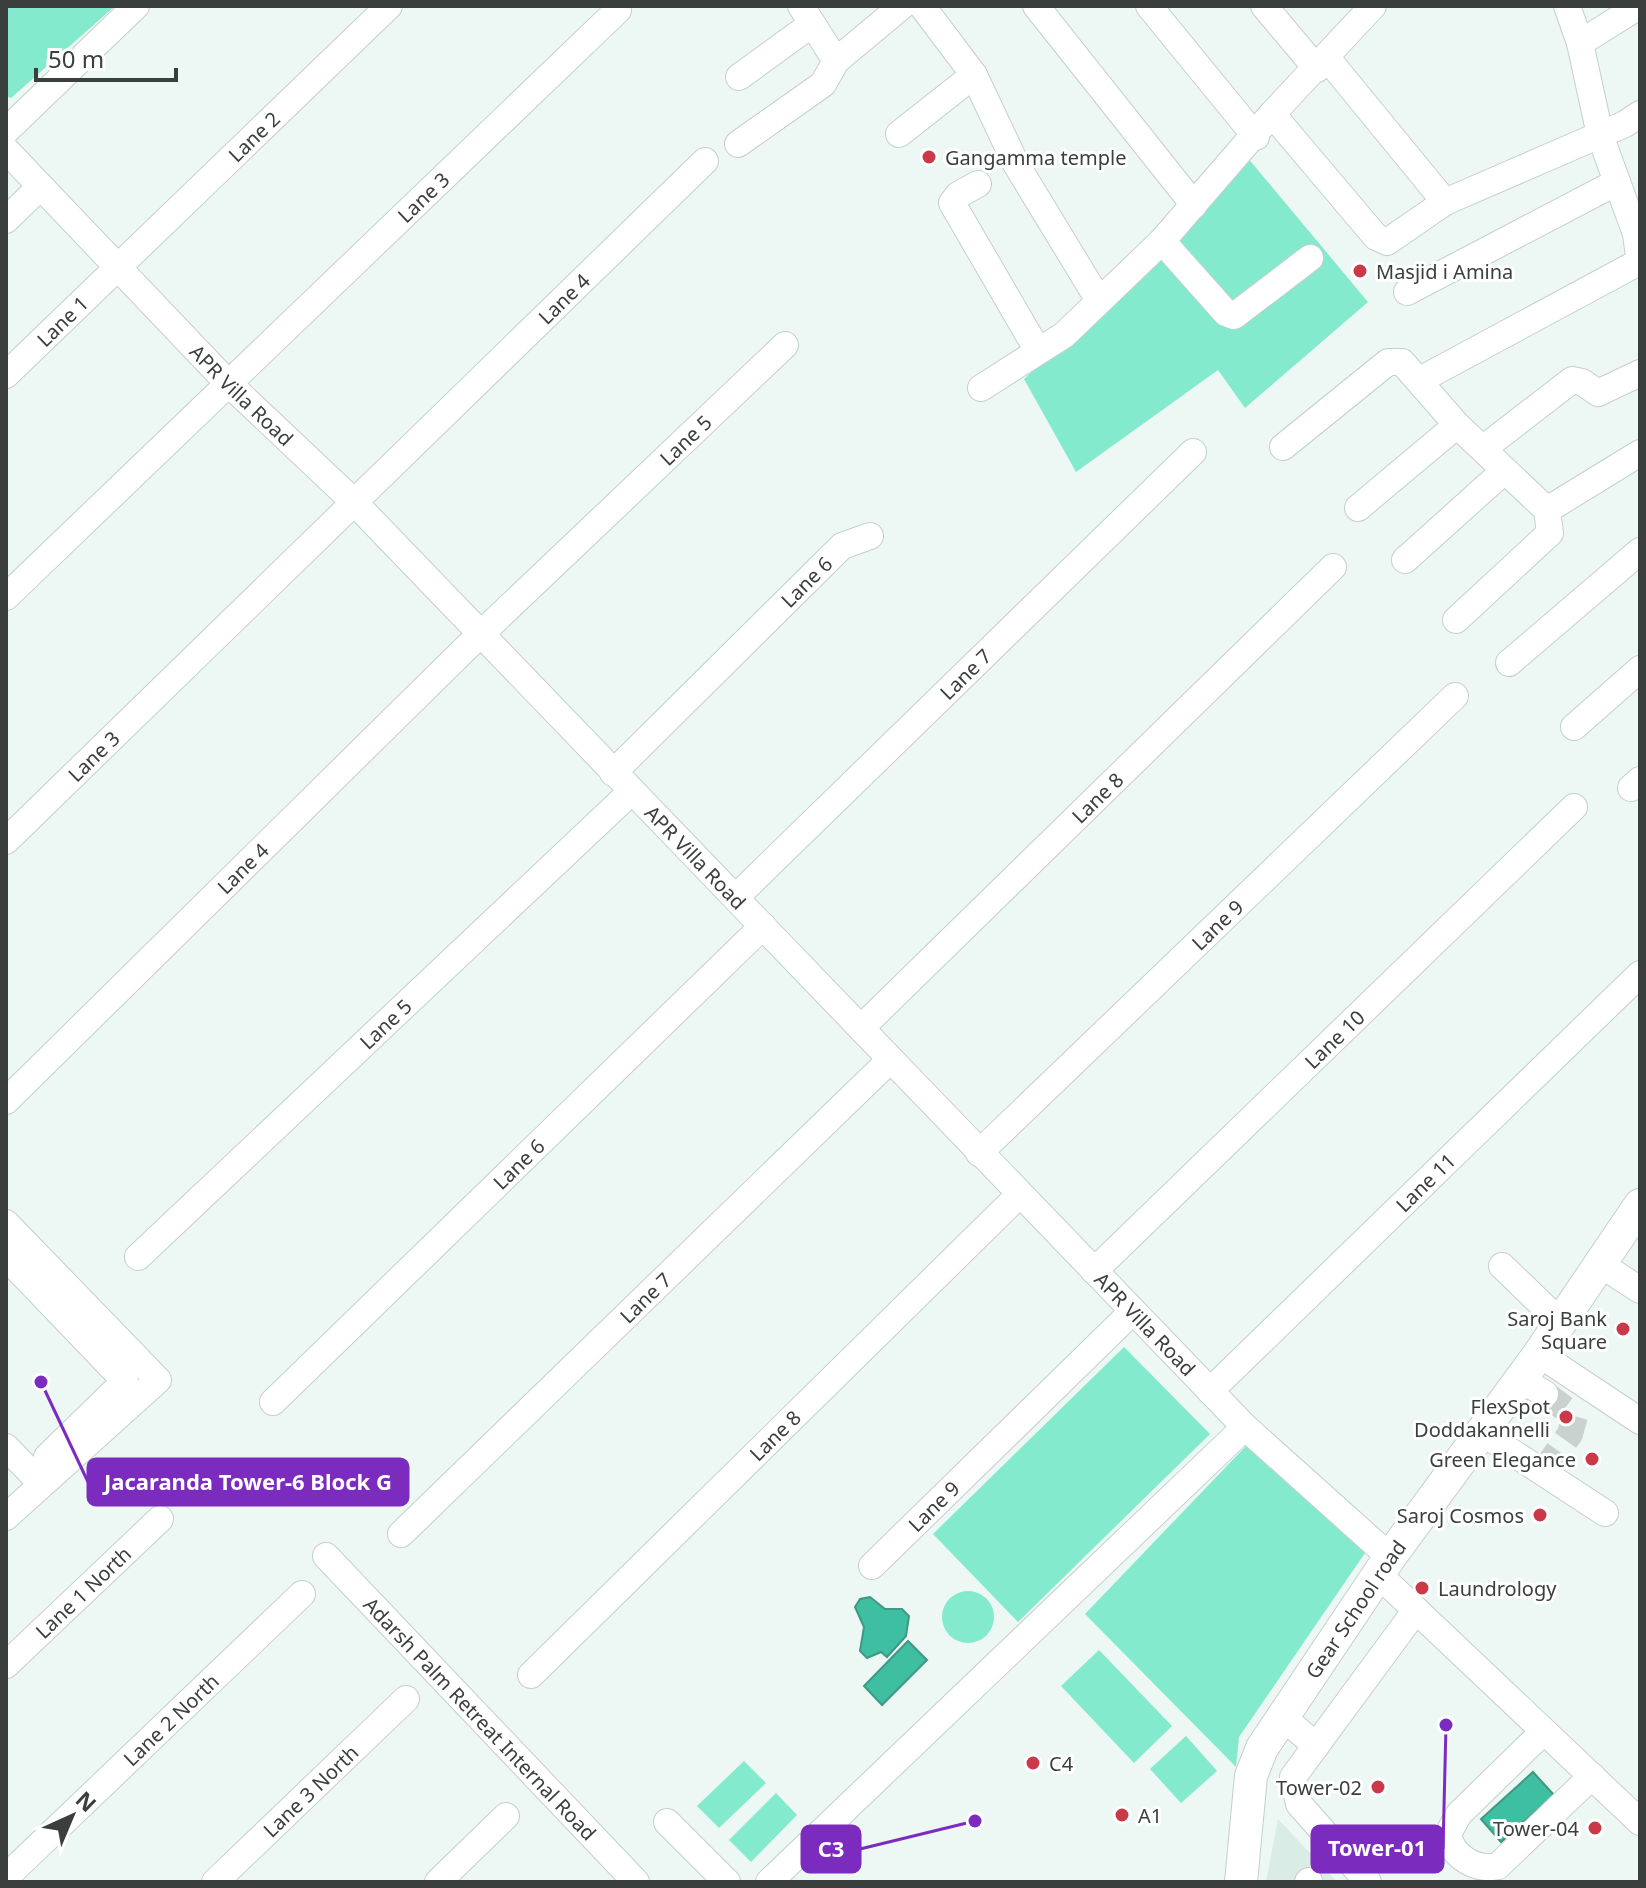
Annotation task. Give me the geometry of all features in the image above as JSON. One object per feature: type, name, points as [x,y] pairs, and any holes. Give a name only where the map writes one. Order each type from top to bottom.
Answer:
[{"type":"main road","name":"Gear School road","points":[[1241,1882],[1251,1776],[1262,1748],[1384,1566],[1481,1432],[1534,1376],[1560,1322],[1640,1205]]},
{"type":"street","points":[[6,131],[136,6]]},
{"type":"street","name":"Lane 2","points":[[118,266],[389,6]]},
{"type":"street","points":[[738,144],[823,84],[836,61],[902,6]]},
{"type":"street","points":[[922,6],[974,75],[1016,164],[1098,299]]},
{"type":"street","points":[[1036,6],[1194,205]]},
{"type":"street","points":[[1149,6],[1256,137]]},
{"type":"street","points":[[1264,6],[1322,63],[1445,202]]},
{"type":"street","points":[[1420,380],[1640,263],[1638,233],[1600,135],[1580,43],[1567,6]]},
{"type":"street","points":[[1580,43],[1639,6]]},
{"type":"street","points":[[981,388],[1064,335],[1098,299],[1162,241],[1369,8]]},
{"type":"street","name":"Lane 3","points":[[228,383],[618,10]]},
{"type":"street","points":[[739,77],[806,15],[836,61]]},
{"type":"street","points":[[899,134],[974,75]]},
{"type":"street","points":[[1272,114],[1382,241],[1391,241],[1445,202],[1600,135],[1640,114]]},
{"type":"street","name":"APR Villa Road","points":[[6,150],[228,383],[353,501],[979,1153],[1384,1566],[1416,1610],[1640,1822]]},
{"type":"street","name":"Lane 4","points":[[353,501],[705,161]]},
{"type":"street","points":[[1407,292],[1617,182]]},
{"type":"street","points":[[978,184],[953,198],[952,203],[1038,351]]},
{"type":"street","points":[[7,217],[40,187]]},
{"type":"street","points":[[1162,241],[1226,313],[1234,316],[1310,258]]},
{"type":"street","name":"Lane 1","points":[[6,375],[118,266]]},
{"type":"street","name":"Lane 5","points":[[481,634],[785,345]]},
{"type":"street","points":[[1283,447],[1388,362],[1402,362],[1457,425],[1547,510],[1550,533],[1456,620]]},
{"type":"street","points":[[1484,448],[1572,380],[1582,382],[1598,393],[1640,373]]},
{"type":"street","points":[[6,597],[228,383]]},
{"type":"street","points":[[1358,508],[1457,425]]},
{"type":"street","name":"Lane 7","points":[[736,897],[1193,452]]},
{"type":"street","points":[[1547,510],[1640,453]]},
{"type":"street","points":[[1405,560],[1504,471]]},
{"type":"street","name":"Lane 3","points":[[6,841],[353,501]]},
{"type":"street","name":"Lane 6","points":[[622,782],[842,546],[870,536]]},
{"type":"street","points":[[1509,663],[1640,551]]},
{"type":"street","name":"Lane 8","points":[[861,1028],[1333,567]]},
{"type":"street","name":"Lane 4","points":[[6,1101],[481,634]]},
{"type":"street","points":[[1574,727],[1640,669]]},
{"type":"street","name":"Lane 9","points":[[979,1153],[1455,696]]},
{"type":"street","name":"Lane 5","points":[[138,1257],[622,782]]},
{"type":"street","name":"Lane 10","points":[[1094,1271],[1574,807]]},
{"type":"street","name":"Lane 6","points":[[273,1402],[763,926]]},
{"type":"street","name":"Lane 11","points":[[1210,1391],[1640,974]]},
{"type":"street","name":"Lane 7","points":[[401,1534],[890,1060]]},
{"type":"street","name":"Lane 8","points":[[531,1675],[1020,1194]]},
{"type":"street","points":[[6,1223],[158,1380],[37,1478]]},
{"type":"street","points":[[6,1257],[125,1381],[6,1516]]},
{"type":"street","points":[[1600,1264],[1640,1290]]},
{"type":"street","points":[[1502,1266],[1560,1322]]},
{"type":"street","name":"Lane 9","points":[[872,1566],[1133,1311]]},
{"type":"street","points":[[1534,1376],[1640,1421]]},
{"type":"street","points":[[769,1882],[1245,1427]]},
{"type":"street","points":[[1481,1432],[1605,1513]]},
{"type":"street","points":[[6,1447],[37,1478]]},
{"type":"street","name":"Lane 1 North","points":[[6,1665],[160,1519]]},
{"type":"street","name":"Adarsh Palm Retreat Internal Road","points":[[326,1556],[636,1882]]},
{"type":"street","name":"Lane 2 North","points":[[6,1877],[302,1594]]},
{"type":"street","points":[[1368,1882],[1299,1804],[1293,1790],[1293,1777],[1416,1610]]},
{"type":"street","name":"Lane 3 North","points":[[215,1882],[406,1699]]},
{"type":"street","points":[[1283,1717],[1316,1746]]},
{"type":"street","points":[[1543,1732],[1459,1814],[1448,1834],[1458,1855],[1481,1867],[1505,1862],[1592,1776]]},
{"type":"street","points":[[438,1882],[506,1816]]},
{"type":"street","points":[[667,1822],[727,1882]]},
{"type":"shaded area","points":[[6,6],[115,6],[11,98],[6,96]]},
{"type":"shaded area","points":[[1247,157],[1368,302],[1245,408],[1218,370],[1076,472],[1024,379],[1130,282]]},
{"type":"shaded area","points":[[1124,1347],[1210,1434],[1018,1622],[933,1534]]},
{"type":"shaded area","points":[[1246,1446],[1365,1553],[1239,1737],[1236,1767],[1085,1614]]},
{"type":"shaded area","points":[[968,1591],[986,1599],[994,1617],[986,1635],[968,1643],[950,1635],[942,1617],[950,1599]]},
{"type":"shaded area","points":[[870,1597],[885,1609],[902,1609],[909,1616],[906,1636],[887,1657],[881,1652],[867,1658],[860,1651],[864,1627],[855,1607],[860,1599]]},
{"type":"shaded area","points":[[908,1641],[927,1660],[882,1705],[864,1686]]},
{"type":"shaded area","points":[[1099,1650],[1172,1726],[1134,1763],[1061,1686]]},
{"type":"shaded area","points":[[1186,1736],[1217,1771],[1181,1803],[1150,1769]]},
{"type":"shaded area","points":[[744,1761],[766,1783],[719,1828],[697,1806]]},
{"type":"shaded area","points":[[1533,1772],[1554,1795],[1501,1842],[1481,1819]]},
{"type":"shaded area","points":[[776,1793],[797,1815],[751,1862],[729,1840]]},
{"type":"shaded area","points":[[1278,1819],[1337,1882],[1266,1882]]},
{"type":"tunnel","points":[[1543,1472],[1570,1434],[1575,1416],[1545,1394]]},
{"type":"place","name":"Gangamma temple","points":[[929,157]]},
{"type":"place","name":"Masjid i Amina","points":[[1360,271]]},
{"type":"place","name":"Saroj Bank Square","points":[[1623,1329]]},
{"type":"place","name":"Jacaranda Tower-6 Block G","points":[[41,1382]]},
{"type":"place","name":"FlexSpot Doddakannelli","points":[[1566,1417]]},
{"type":"place","name":"Green Elegance","points":[[1592,1459]]},
{"type":"place","name":"Saroj Cosmos","points":[[1540,1515]]},
{"type":"place","name":"Laundrology","points":[[1422,1588]]},
{"type":"place","name":"Tower-01","points":[[1446,1725]]},
{"type":"place","name":"C4","points":[[1033,1763]]},
{"type":"place","name":"Tower-02","points":[[1378,1787]]},
{"type":"place","name":"A1","points":[[1122,1815]]},
{"type":"place","name":"C3","points":[[975,1821]]},
{"type":"place","name":"Tower-04","points":[[1595,1828]]}]
